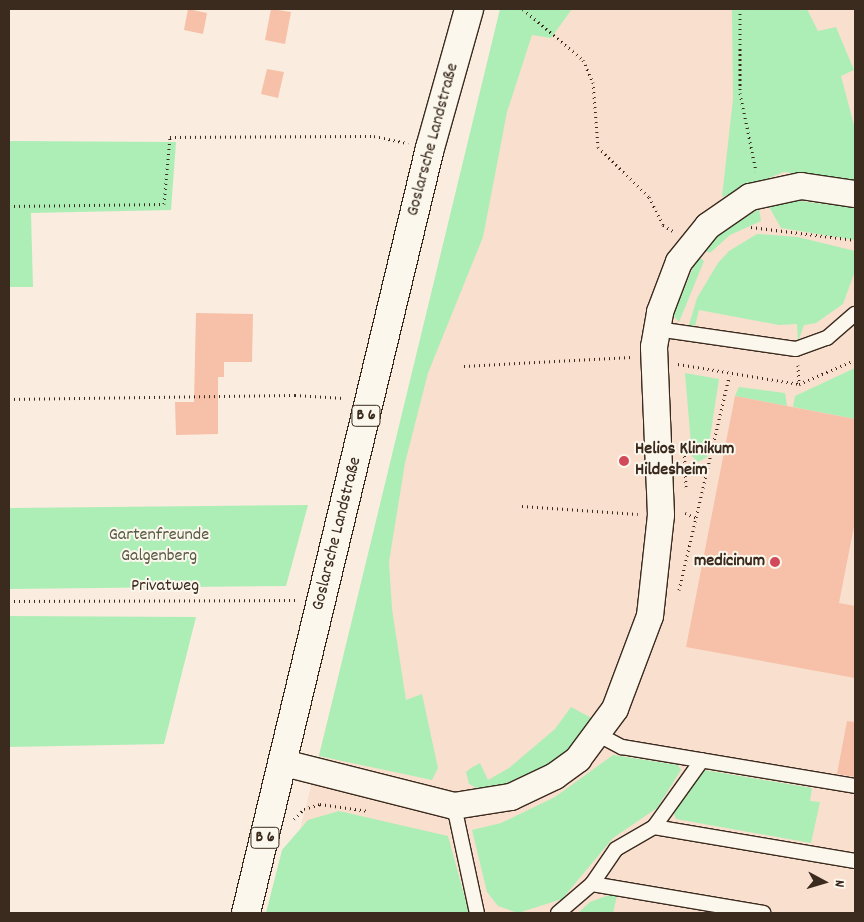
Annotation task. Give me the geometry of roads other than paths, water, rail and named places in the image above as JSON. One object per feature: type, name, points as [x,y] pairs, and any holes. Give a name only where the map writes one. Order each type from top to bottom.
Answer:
[{"type":"main road","name":"Goslarsche Landstraße","points":[[246,913],[284,763],[430,148],[469,9]]},
{"type":"street","points":[[284,763],[454,806],[498,801],[544,782],[578,759],[599,735],[626,686],[644,640],[673,514],[654,370],[669,331],[672,278],[690,245],[721,214],[761,193],[801,186],[855,194]]},
{"type":"lane","points":[[669,331],[796,349],[827,338],[855,314]]},
{"type":"lane","points":[[599,735],[622,746],[855,786]]},
{"type":"lane","points":[[560,913],[592,884],[616,849],[654,827],[702,760]]},
{"type":"lane","points":[[454,806],[477,913]]},
{"type":"lane","points":[[654,827],[855,861]]},
{"type":"lane","points":[[592,884],[758,913]]},
{"type":"place","name":"Helios Klinikum Hildesheim","points":[[624,461]]},
{"type":"place","name":"medicinum","points":[[775,562]]},
{"type":"park label","name":"Gartenfreunde Galgenberg","points":[[159,547]]}]
